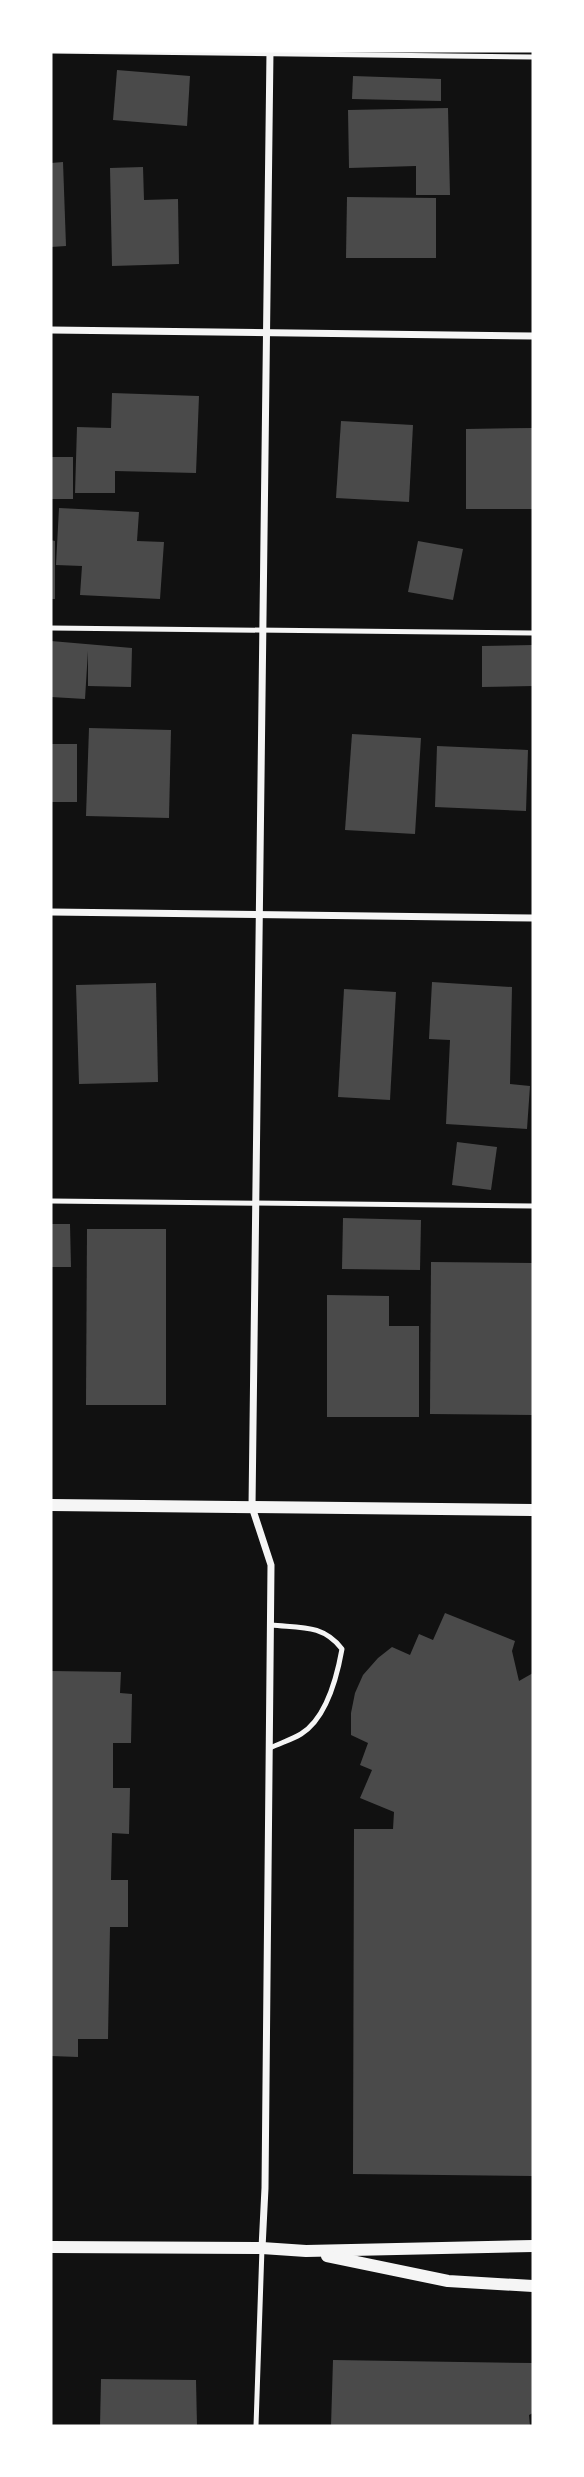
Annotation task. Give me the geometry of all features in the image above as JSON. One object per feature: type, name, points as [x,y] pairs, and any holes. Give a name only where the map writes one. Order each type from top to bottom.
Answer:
[{"type":"street","points":[[262,2248],[271,1565],[252,1507],[270,52]]},
{"type":"street","points":[[51,330],[533,336]]},
{"type":"street","points":[[51,912],[533,918]]},
{"type":"street","points":[[51,1505],[533,1510]]},
{"type":"street","points":[[306,2252],[533,2246]]},
{"type":"street","points":[[51,2247],[262,2248],[306,2252],[448,2281],[533,2286]]},
{"type":"lane","points":[[51,51],[533,57]]},
{"type":"lane","points":[[51,628],[533,633]]},
{"type":"lane","points":[[51,1201],[533,1206]]},
{"type":"lane","points":[[270,1748],[303,1733],[326,1704],[339,1670],[342,1649],[332,1636],[323,1632],[271,1625]]},
{"type":"lane","points":[[256,2426],[262,2248]]},
{"type":"building","points":[[117,70],[190,76],[187,126],[113,120]]},
{"type":"building","points":[[353,76],[441,79],[441,101],[352,99]]},
{"type":"building","points":[[448,108],[450,195],[416,195],[416,166],[349,168],[348,110]]},
{"type":"building","points":[[63,162],[66,246],[51,247],[51,163]]},
{"type":"building","points":[[143,167],[144,200],[178,199],[179,264],[112,266],[110,168]]},
{"type":"building","points":[[347,197],[436,198],[436,258],[346,258]]},
{"type":"building","points":[[112,393],[199,396],[196,473],[115,471],[115,493],[75,493],[77,427],[111,428]]},
{"type":"building","points":[[341,421],[413,425],[409,502],[336,498]]},
{"type":"building","points":[[533,428],[533,509],[466,509],[466,429]]},
{"type":"building","points":[[51,457],[73,457],[73,499],[51,499]]},
{"type":"building","points":[[59,508],[139,512],[137,541],[164,542],[160,599],[80,595],[82,566],[56,565]]},
{"type":"building","points":[[51,540],[55,541],[55,599],[51,599]]},
{"type":"building","points":[[418,541],[463,549],[453,600],[408,592]]},
{"type":"building","points":[[51,641],[132,648],[131,687],[88,686],[88,651],[85,699],[51,697]]},
{"type":"building","points":[[533,645],[533,686],[482,687],[482,646]]},
{"type":"building","points":[[89,728],[171,730],[169,818],[86,816]]},
{"type":"building","points":[[352,734],[421,738],[415,834],[345,830]]},
{"type":"building","points":[[51,744],[77,744],[77,802],[51,802]]},
{"type":"building","points":[[437,746],[528,750],[526,811],[435,807]]},
{"type":"building","points":[[432,982],[512,987],[510,1084],[530,1086],[527,1129],[446,1124],[450,1040],[429,1039]]},
{"type":"building","points":[[156,983],[158,1082],[79,1084],[76,985]]},
{"type":"building","points":[[344,989],[396,992],[390,1100],[338,1097]]},
{"type":"building","points":[[457,1142],[497,1147],[491,1190],[452,1185]]},
{"type":"building","points":[[343,1218],[421,1220],[420,1270],[342,1269]]},
{"type":"building","points":[[51,1224],[70,1224],[71,1267],[51,1267]]},
{"type":"building","points":[[87,1229],[166,1229],[166,1405],[86,1405]]},
{"type":"building","points":[[431,1262],[533,1263],[533,1415],[430,1414]]},
{"type":"building","points":[[327,1295],[389,1296],[389,1326],[419,1326],[419,1417],[327,1417]]},
{"type":"building","points":[[445,1613],[515,1641],[512,1651],[519,1681],[533,1673],[533,2176],[353,2174],[354,1829],[393,1829],[394,1812],[360,1798],[372,1770],[360,1765],[368,1743],[351,1735],[351,1713],[355,1693],[363,1675],[378,1658],[392,1647],[410,1655],[419,1634],[433,1640]]},
{"type":"building","points":[[51,1671],[121,1672],[120,1693],[132,1694],[131,1743],[113,1743],[113,1788],[130,1788],[129,1834],[112,1833],[111,1880],[128,1880],[128,1927],[110,1927],[108,2039],[78,2039],[78,2057],[51,2056]]},
{"type":"building","points":[[333,2360],[533,2363],[533,2413],[529,2415],[530,2426],[331,2426]]},
{"type":"building","points":[[101,2379],[196,2380],[197,2426],[100,2426]]}]
